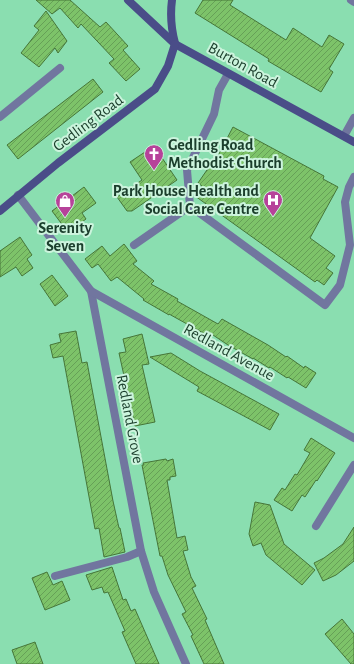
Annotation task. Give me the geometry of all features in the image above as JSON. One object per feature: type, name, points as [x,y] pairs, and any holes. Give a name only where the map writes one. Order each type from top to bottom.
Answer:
[{"type":"street","name":"Burton Road","points":[[128,0],[175,44],[354,142]]},
{"type":"street","points":[[172,0],[170,14],[171,28],[175,44]]},
{"type":"street","points":[[350,0],[354,2]]},
{"type":"street","name":"Gedling Road","points":[[0,211],[58,163],[155,89],[168,66],[175,44]]},
{"type":"street","points":[[0,117],[60,68]]},
{"type":"street","points":[[228,74],[219,90],[214,114],[187,170],[190,206],[326,305],[340,286],[350,245],[345,214],[345,202],[349,187],[354,177]]},
{"type":"street","points":[[344,136],[354,118]]},
{"type":"street","name":"Redland Grove","points":[[18,195],[91,291],[141,551],[154,592],[186,664]]},
{"type":"street","points":[[134,245],[190,206]]},
{"type":"street","name":"Redland Avenue","points":[[91,291],[354,438]]},
{"type":"street","points":[[316,526],[354,465]]},
{"type":"street","points":[[55,576],[127,557],[141,551]]},
{"type":"building","points":[[36,0],[70,0],[100,27],[106,22],[128,46],[123,50],[140,69],[126,81],[109,63],[114,59],[81,24],[78,28],[60,8],[52,14]]},
{"type":"building","points":[[203,0],[233,0],[230,5],[286,40],[293,28],[322,47],[329,35],[344,44],[329,69],[333,72],[321,92],[268,61],[269,59],[195,13]]},
{"type":"building","points":[[46,11],[67,41],[58,53],[55,48],[39,67],[21,53],[39,30],[34,26]]},
{"type":"building","points":[[93,79],[103,92],[18,159],[7,145]]},
{"type":"building","name":"Park House Health and Social Care Centre","points":[[233,127],[324,176],[323,179],[338,187],[310,238],[335,256],[326,268],[333,273],[324,285],[317,280],[315,282],[195,196],[202,186],[198,183],[209,167],[211,169]]},
{"type":"building","name":"Gedling Road Methodist Church","points":[[154,146],[177,180],[132,211],[127,211],[117,197],[142,180],[130,162]]},
{"type":"building","points":[[84,187],[96,203],[82,213],[86,219],[71,230],[67,225],[64,227],[52,211]]},
{"type":"building","points":[[20,237],[32,255],[27,259],[33,268],[22,276],[16,267],[0,277],[0,251]]},
{"type":"building","points":[[124,244],[137,261],[133,264],[154,281],[151,284],[178,299],[177,301],[218,324],[222,319],[286,357],[287,356],[304,368],[305,366],[316,373],[306,388],[228,345],[207,331],[205,334],[143,300],[144,299],[117,277],[111,281],[98,264],[92,268],[85,259],[102,246],[110,256]]},
{"type":"building","points":[[52,275],[68,296],[55,306],[40,284]]},
{"type":"building","points":[[76,331],[82,363],[87,362],[113,501],[125,552],[104,557],[99,528],[95,529],[63,356],[53,358],[50,345],[61,342],[59,334]]},
{"type":"building","points":[[142,334],[149,364],[142,365],[155,422],[135,426],[119,353],[126,352],[123,339]]},
{"type":"building","points":[[171,353],[200,371],[279,414],[270,430],[197,391],[199,387],[150,357]]},
{"type":"building","points":[[311,438],[335,453],[317,481],[316,480],[305,497],[302,495],[292,511],[274,500],[282,488],[285,490],[295,474],[297,475],[310,453],[304,450]]},
{"type":"building","points":[[166,459],[167,461],[173,459],[176,476],[170,477],[170,480],[167,480],[177,538],[185,536],[188,550],[183,551],[191,577],[196,586],[192,588],[207,619],[205,620],[224,664],[204,664],[191,636],[193,635],[182,614],[186,612],[168,575],[162,556],[160,556],[142,465],[144,465],[143,463]]},
{"type":"building","points":[[255,502],[270,505],[284,544],[315,570],[302,585],[266,555],[261,543],[253,546],[249,534]]},
{"type":"building","points":[[354,527],[354,561],[336,575],[323,581],[314,563],[324,558],[343,544]]},
{"type":"building","points":[[112,567],[123,600],[126,599],[131,611],[135,609],[159,664],[136,664],[122,632],[125,631],[108,592],[104,593],[102,587],[92,590],[86,575]]},
{"type":"building","points":[[47,572],[53,585],[62,581],[70,600],[45,610],[32,578]]},
{"type":"building","points":[[342,619],[354,634],[354,664],[351,664],[325,634]]},
{"type":"building","points":[[35,642],[43,664],[17,664],[12,650]]},
{"type":"place","name":"Gedling Road Methodist Church","points":[[154,171]]},
{"type":"place","name":"Park House Health and Social Care Centre","points":[[273,217]]},
{"type":"place","name":"Serenity Seven","points":[[65,218]]}]
